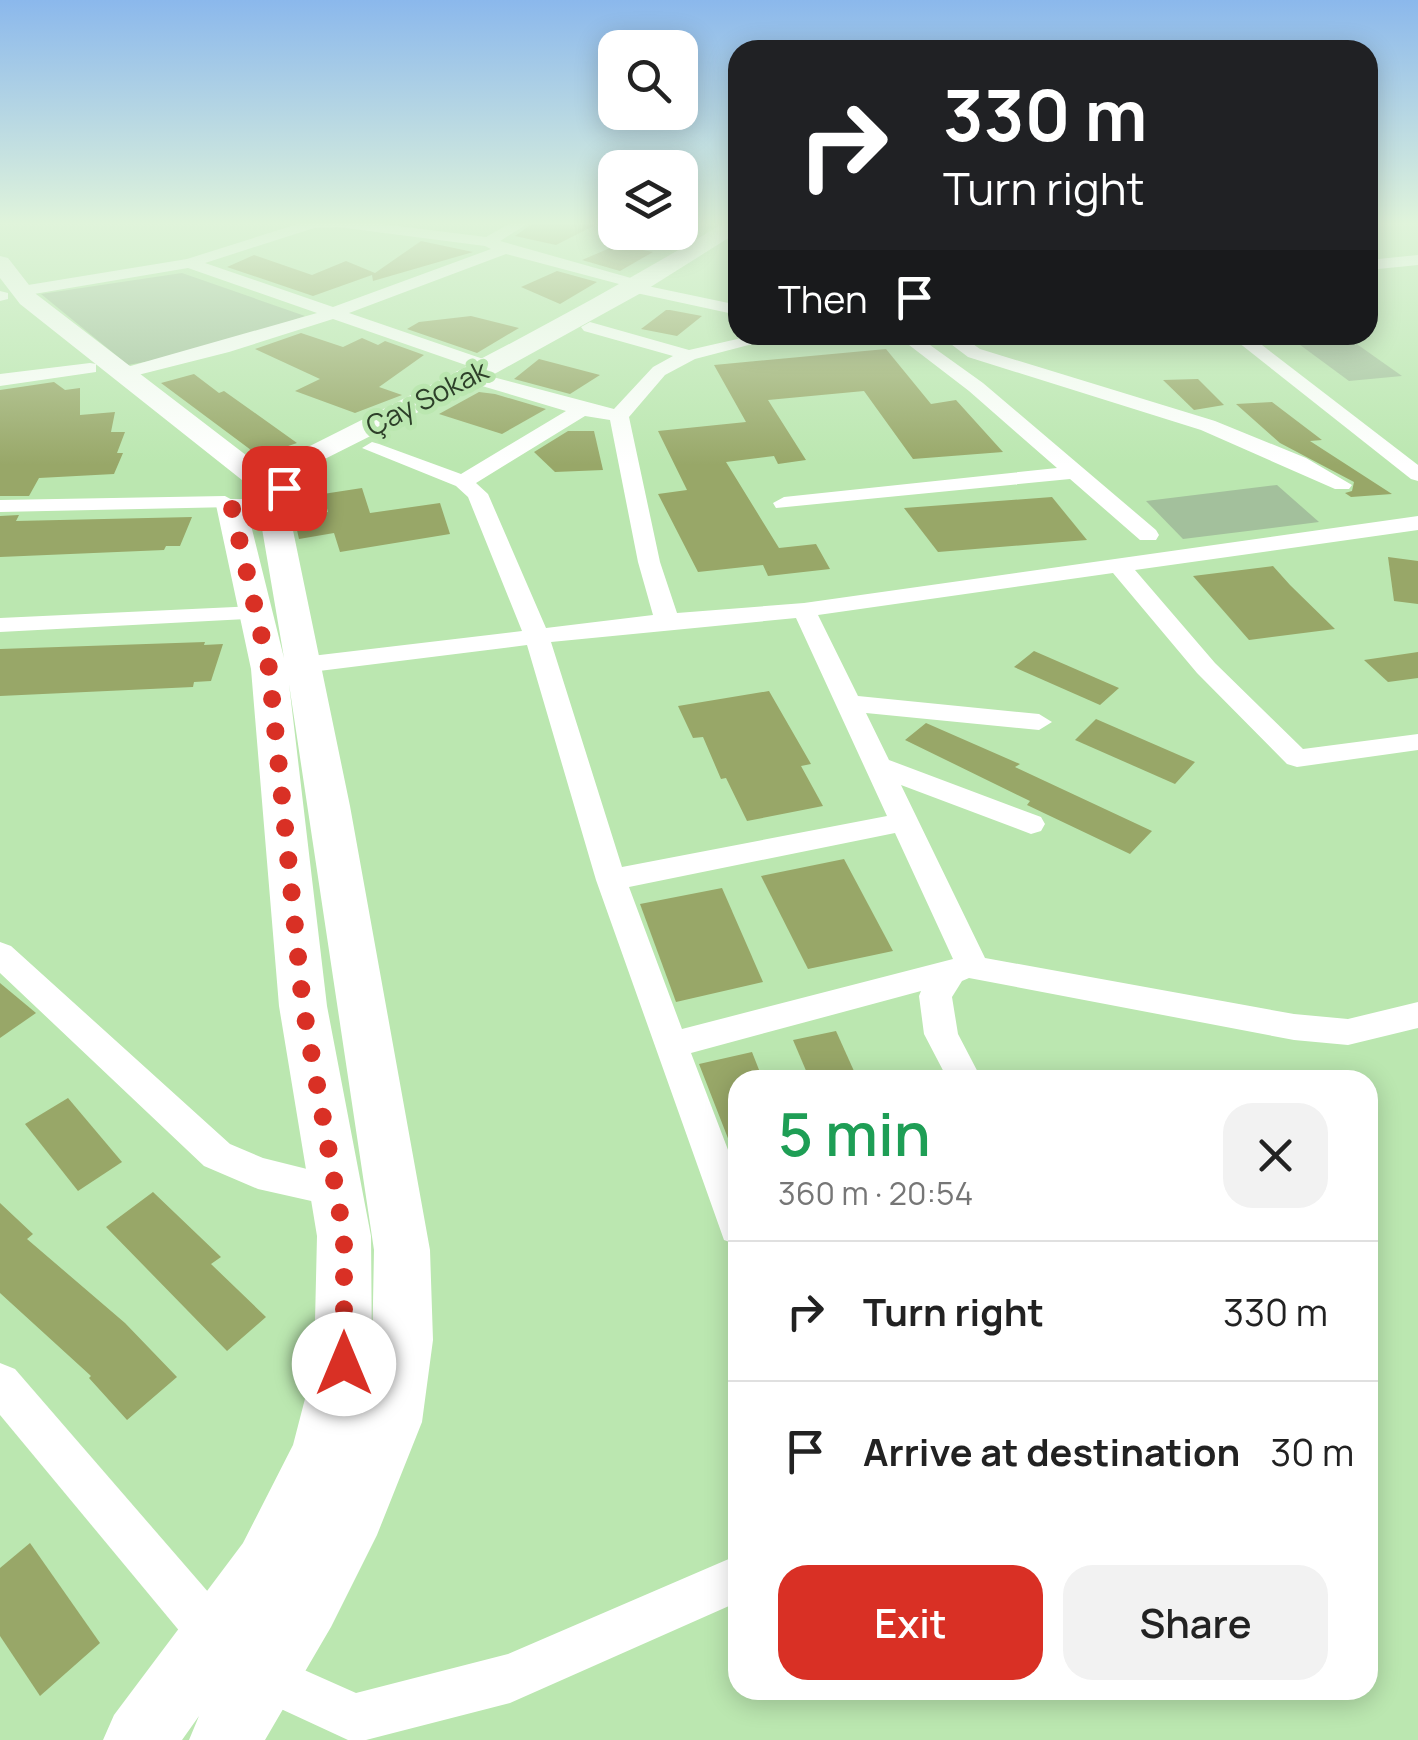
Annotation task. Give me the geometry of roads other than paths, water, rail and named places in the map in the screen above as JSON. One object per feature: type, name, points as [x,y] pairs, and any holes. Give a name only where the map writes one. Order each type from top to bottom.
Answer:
[{"type":"main road","points":[[15,302],[90,368],[274,511],[330,806],[402,1250],[404,1340],[392,1422],[354,1512],[264,1679],[224,1740]]},
{"type":"main road","points":[[19,302],[126,373],[250,491],[257,613],[269,668],[303,1006],[344,1236],[344,1364],[322,1453],[266,1566],[139,1740]]},
{"type":"main road","name":"Çay Sokak","points":[[250,491],[372,448],[489,374],[621,302]]},
{"type":"main road","name":"Çay Sokak","points":[[250,491],[590,327],[626,302]]},
{"type":"street","points":[[307,302],[582,410],[618,416]]},
{"type":"street","points":[[126,373],[208,355],[365,302]]},
{"type":"street","points":[[699,302],[728,308]]},
{"type":"street","points":[[717,306],[728,303]]},
{"type":"street","points":[[590,327],[689,355]]},
{"type":"street","points":[[618,416],[659,371],[689,355],[734,345]]},
{"type":"street","points":[[919,345],[976,387],[1148,534]]},
{"type":"street","points":[[958,345],[1196,420],[1287,455],[1342,485]]},
{"type":"street","points":[[1251,345],[1418,475]]},
{"type":"street","points":[[0,380],[90,368]]},
{"type":"street","points":[[462,482],[582,410]]},
{"type":"street","points":[[618,416],[649,562],[667,620]]},
{"type":"street","points":[[372,448],[462,482],[476,494],[537,637],[610,880],[728,1201]]},
{"type":"street","points":[[784,503],[1075,472]]},
{"type":"street","points":[[0,506],[127,503],[250,491]]},
{"type":"street","points":[[303,665],[667,620],[804,610],[1418,523]]},
{"type":"street","points":[[1119,566],[1206,668],[1297,758],[1418,742]]},
{"type":"street","points":[[804,610],[904,822],[962,969]]},
{"type":"street","points":[[0,624],[257,613]]},
{"type":"street","points":[[848,703],[1039,722]]},
{"type":"street","points":[[878,766],[1032,824]]},
{"type":"street","points":[[610,880],[904,822]]},
{"type":"street","points":[[0,954],[216,1154],[258,1173],[338,1192]]},
{"type":"street","points":[[671,1044],[962,969],[1294,1027],[1348,1032],[1418,1015]]},
{"type":"street","points":[[960,1070],[941,1034],[935,996],[962,969]]},
{"type":"street","points":[[0,1383],[212,1636],[264,1679],[356,1718],[510,1678],[728,1582]]}]
